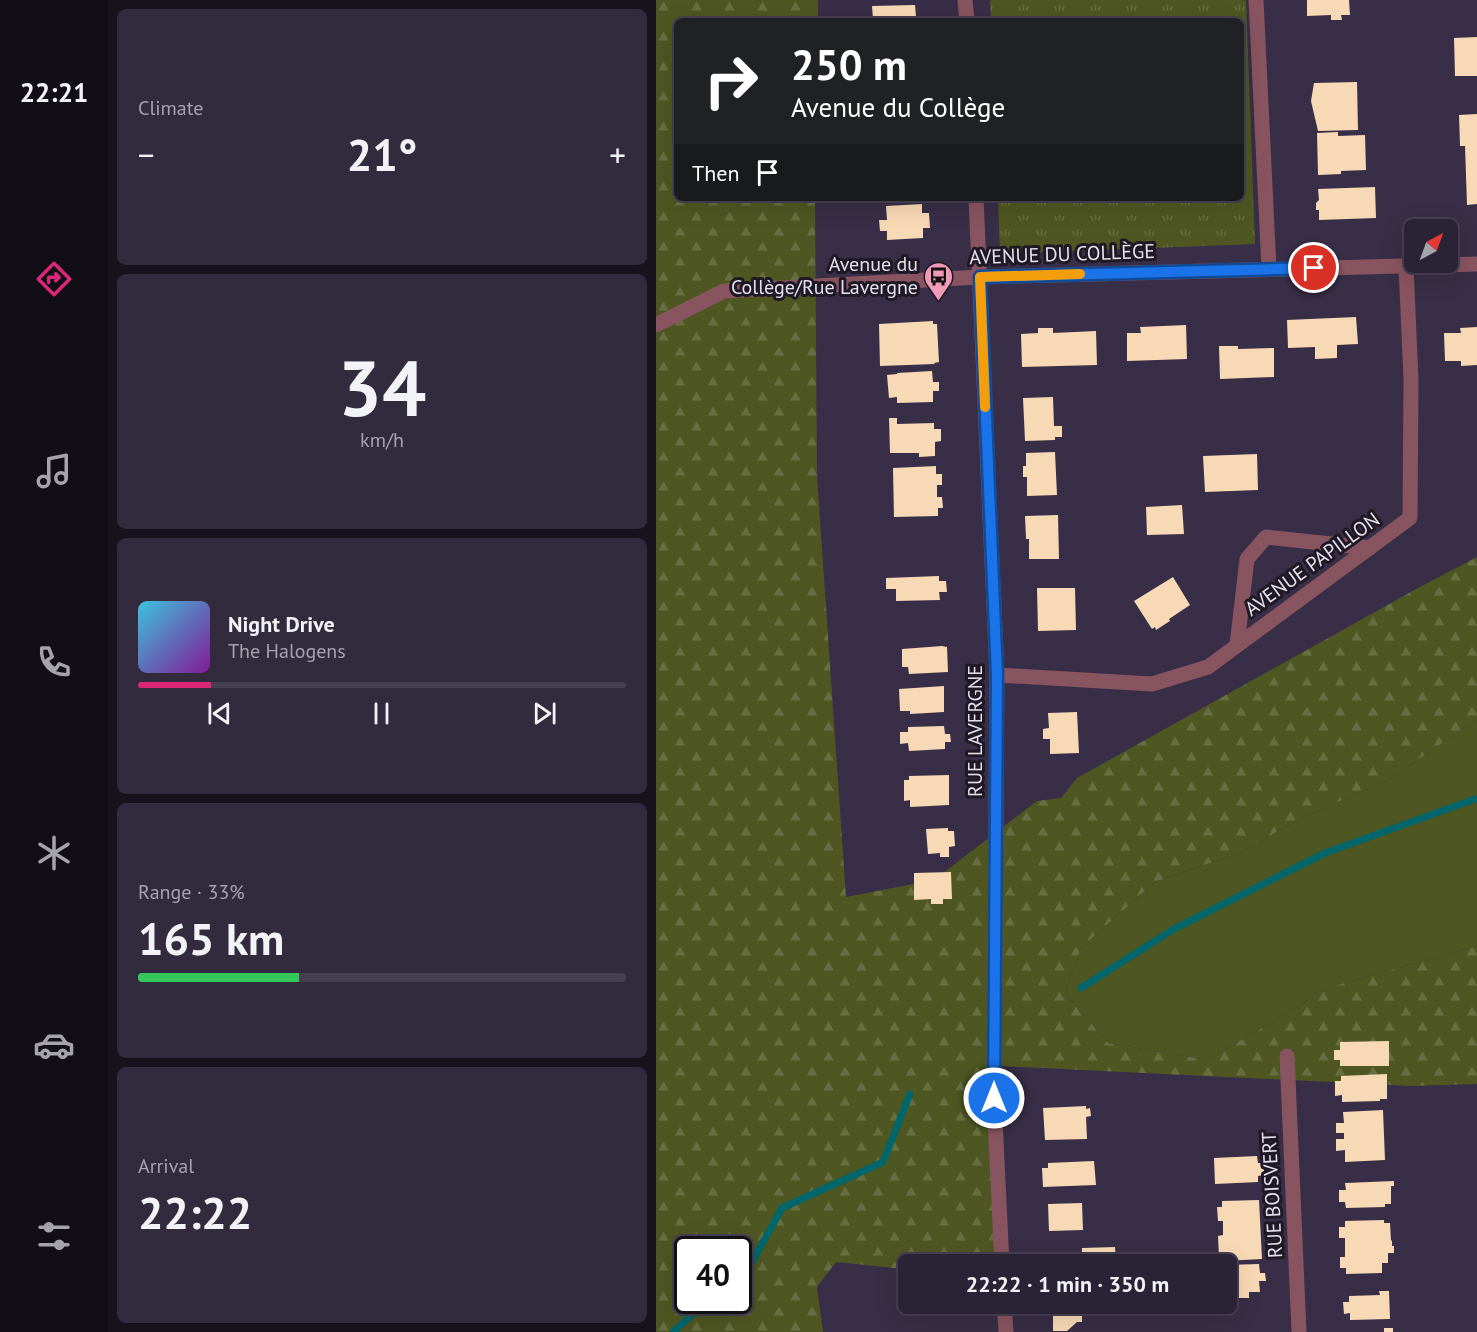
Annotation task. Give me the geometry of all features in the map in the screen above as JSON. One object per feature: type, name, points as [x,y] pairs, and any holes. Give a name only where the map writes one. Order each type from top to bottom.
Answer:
[{"type":"street","points":[[965,0],[966,18]]},
{"type":"street","points":[[1256,0],[1268,269]]},
{"type":"street","name":"RUE LAVERGNE","points":[[976,201],[997,675],[994,1098],[1002,1254]]},
{"type":"street","name":"AVENUE DU COLLÈGE","points":[[1458,265],[1478,264]]},
{"type":"street","name":"AVENUE DU COLLÈGE","points":[[656,325],[724,291],[980,277],[1404,266]]},
{"type":"street","name":"AVENUE PAPILLON","points":[[997,675],[1152,684],[1208,667],[1410,518],[1411,380],[1406,273]]},
{"type":"street","points":[[1237,645],[1247,559],[1266,537],[1370,548]]},
{"type":"street","name":"RUE BOISVERT","points":[[1286,1056],[1299,1332]]},
{"type":"street","points":[[1005,1314],[1006,1332]]},
{"type":"green space","points":[[656,0],[818,0],[818,18],[674,18],[674,201],[815,201],[817,476],[846,897],[934,880],[1037,801],[1061,798],[1077,778],[1477,557],[1477,721],[1388,780],[1304,817],[1239,853],[1155,882],[1081,948],[1065,993],[1108,1043],[1208,1060],[1330,987],[1477,946],[1477,1084],[1412,1086],[999,1066],[1007,1254],[898,1254],[898,1268],[836,1262],[817,1287],[823,1332],[656,1332]]},
{"type":"green space","points":[[990,0],[1246,0],[1255,244],[1000,254],[998,201],[1244,201],[1244,18],[991,18]]},
{"type":"green space","points":[[1477,721],[1477,946],[1330,987],[1208,1060],[1108,1043],[1065,993],[1081,948],[1155,882],[1239,853],[1304,817],[1388,780]]},
{"type":"building","points":[[1307,0],[1349,0],[1350,15],[1341,15],[1342,20],[1331,20],[1331,15],[1307,16]]},
{"type":"building","points":[[915,5],[916,17],[922,18],[873,18],[872,6]]},
{"type":"building","points":[[1478,37],[1478,76],[1455,76],[1454,38]]},
{"type":"building","points":[[1357,82],[1358,130],[1318,131],[1311,101],[1314,83]]},
{"type":"building","points":[[1478,114],[1478,204],[1467,205],[1465,146],[1460,146],[1459,115]]},
{"type":"building","points":[[1338,132],[1338,136],[1365,135],[1366,170],[1318,175],[1317,133]]},
{"type":"building","points":[[1375,187],[1376,218],[1319,220],[1319,210],[1316,210],[1316,203],[1319,200],[1318,189]]},
{"type":"building","points":[[922,204],[922,213],[929,213],[930,228],[923,228],[923,238],[887,240],[887,231],[880,231],[879,220],[887,220],[886,206]]},
{"type":"building","points":[[1356,317],[1358,344],[1337,345],[1337,358],[1315,359],[1315,347],[1288,348],[1287,320]]},
{"type":"building","points":[[933,321],[933,324],[937,324],[939,362],[880,366],[879,324]]},
{"type":"building","points":[[1186,325],[1187,359],[1127,361],[1127,333],[1141,333],[1140,327]]},
{"type":"building","points":[[1478,327],[1478,365],[1461,366],[1461,361],[1445,361],[1444,333],[1461,333],[1460,328]]},
{"type":"building","points":[[1038,328],[1053,328],[1053,333],[1096,331],[1097,365],[1022,367],[1021,334],[1038,333]]},
{"type":"building","points":[[1219,346],[1238,346],[1238,349],[1274,348],[1274,377],[1220,379]]},
{"type":"building","points":[[932,371],[933,382],[939,382],[939,391],[933,391],[933,402],[897,403],[897,397],[889,398],[887,375]]},
{"type":"building","points":[[1053,397],[1054,426],[1062,426],[1062,437],[1055,437],[1055,440],[1025,441],[1023,398]]},
{"type":"building","points":[[889,418],[897,418],[897,424],[934,423],[934,429],[941,429],[941,441],[935,442],[935,456],[919,457],[919,453],[890,453]]},
{"type":"building","points":[[1055,452],[1057,495],[1027,496],[1027,477],[1023,477],[1026,453]]},
{"type":"building","points":[[1257,454],[1258,490],[1205,492],[1203,456]]},
{"type":"building","points":[[936,466],[936,474],[942,474],[942,485],[937,485],[937,497],[942,497],[943,508],[938,508],[938,516],[894,517],[893,468]]},
{"type":"building","points":[[1182,505],[1184,534],[1147,535],[1146,507]]},
{"type":"building","points":[[1058,515],[1059,559],[1029,559],[1029,539],[1026,539],[1025,516]]},
{"type":"building","points":[[939,576],[939,581],[946,581],[947,592],[939,592],[940,600],[896,601],[896,589],[886,589],[886,578]]},
{"type":"building","points":[[1173,577],[1190,605],[1156,630],[1155,627],[1152,629],[1134,601]]},
{"type":"building","points":[[1037,588],[1075,588],[1076,630],[1038,631]]},
{"type":"building","points":[[947,647],[948,672],[909,674],[908,667],[902,667],[902,649]]},
{"type":"building","points":[[944,686],[944,712],[910,714],[910,711],[900,711],[899,689]]},
{"type":"building","points":[[1077,712],[1079,753],[1050,754],[1050,739],[1043,739],[1043,729],[1049,728],[1048,713]]},
{"type":"building","points":[[944,726],[945,734],[950,734],[951,742],[945,742],[945,749],[909,751],[908,743],[900,744],[900,732],[908,732],[908,727]]},
{"type":"building","points":[[949,775],[949,805],[910,807],[910,800],[904,801],[904,780],[909,780],[909,776]]},
{"type":"building","points":[[948,828],[948,831],[954,831],[955,846],[949,847],[949,857],[940,857],[940,853],[928,854],[926,829]]},
{"type":"building","points":[[951,872],[952,899],[943,899],[943,904],[931,904],[931,899],[914,900],[914,873]]},
{"type":"building","points":[[1389,1041],[1389,1066],[1340,1066],[1340,1060],[1334,1060],[1334,1050],[1340,1050],[1340,1042]]},
{"type":"building","points":[[1387,1074],[1387,1099],[1342,1102],[1342,1095],[1335,1096],[1335,1081],[1341,1081],[1341,1076]]},
{"type":"building","points":[[1086,1106],[1086,1109],[1090,1108],[1091,1116],[1086,1117],[1087,1139],[1045,1140],[1043,1108]]},
{"type":"building","points":[[1383,1110],[1385,1160],[1345,1162],[1345,1150],[1336,1151],[1336,1139],[1344,1139],[1344,1133],[1336,1133],[1336,1123],[1344,1123],[1343,1112]]},
{"type":"building","points":[[1257,1156],[1258,1163],[1264,1163],[1264,1175],[1258,1176],[1258,1182],[1215,1184],[1214,1158]]},
{"type":"building","points":[[1094,1161],[1096,1185],[1043,1187],[1042,1168],[1048,1168],[1048,1163]]},
{"type":"building","points":[[1394,1181],[1394,1186],[1391,1186],[1391,1204],[1385,1204],[1385,1207],[1346,1208],[1345,1202],[1339,1202],[1339,1190],[1346,1190],[1345,1183]]},
{"type":"building","points":[[1259,1200],[1262,1259],[1237,1260],[1237,1254],[1219,1254],[1218,1236],[1223,1235],[1223,1221],[1218,1221],[1217,1207],[1222,1207],[1222,1201]]},
{"type":"building","points":[[1082,1203],[1083,1230],[1049,1231],[1048,1204]]},
{"type":"building","points":[[1384,1220],[1384,1223],[1390,1223],[1394,1253],[1388,1253],[1388,1263],[1382,1263],[1382,1273],[1346,1274],[1346,1268],[1340,1268],[1340,1257],[1345,1257],[1345,1238],[1339,1238],[1339,1227],[1345,1227],[1345,1221]]},
{"type":"building","points":[[1115,1247],[1115,1254],[1082,1254],[1082,1248]]},
{"type":"building","points":[[1259,1264],[1260,1273],[1265,1273],[1266,1281],[1259,1281],[1260,1292],[1249,1292],[1249,1298],[1237,1298],[1237,1265]]},
{"type":"building","points":[[1379,1291],[1389,1291],[1390,1319],[1350,1320],[1350,1313],[1344,1314],[1343,1302],[1349,1302],[1349,1296],[1380,1295]]},
{"type":"building","points":[[1053,1314],[1082,1314],[1082,1322],[1077,1322],[1067,1331],[1053,1331]]},
{"type":"building","points":[[1384,1328],[1393,1328],[1393,1332],[1384,1332]]},
{"type":"waterway","points":[[1081,988],[1174,929],[1325,853],[1478,798]]},
{"type":"waterway","points":[[752,1262],[782,1208],[883,1162],[910,1094]]},
{"type":"waterway","points":[[673,1332],[693,1314]]},
{"type":"slow traffic","points":[[985,407],[980,277],[1080,274]]},
{"type":"place","name":"Avenue du Collège/Rue Lavergne","points":[[939,302]]},
{"type":"route","points":[[994,1098],[997,675],[980,277],[1314,268]]}]
